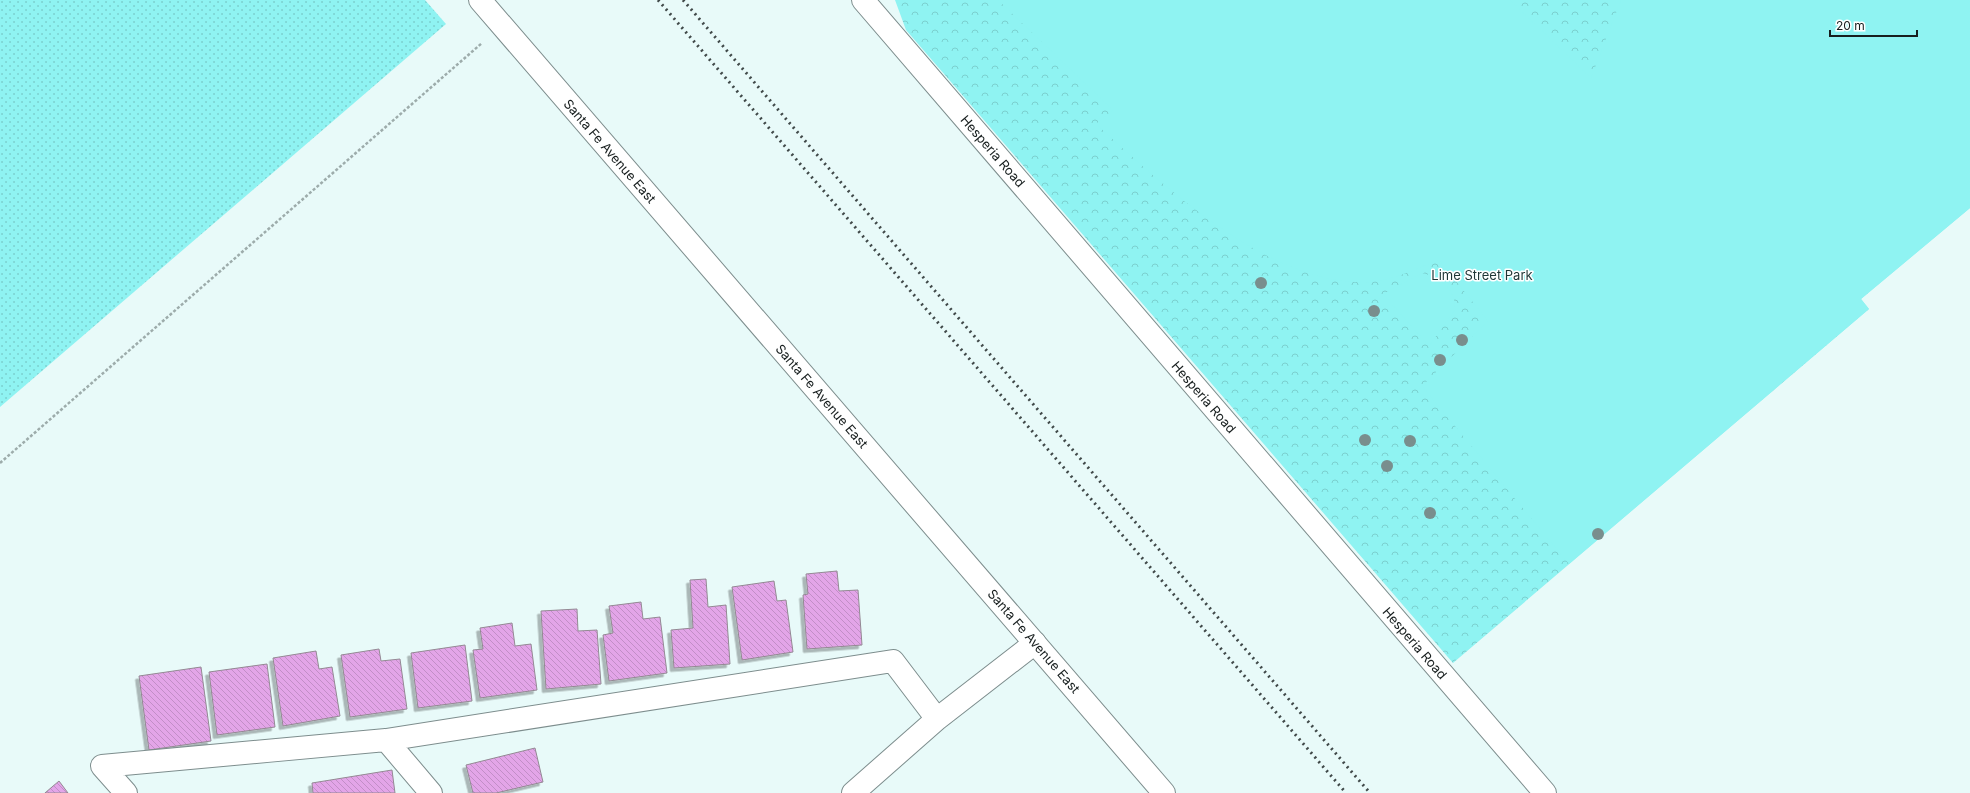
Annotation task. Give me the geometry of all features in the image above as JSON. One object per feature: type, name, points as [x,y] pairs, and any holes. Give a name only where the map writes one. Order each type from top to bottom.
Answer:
[{"type":"street","name":"Santa Fe Avenue East","points":[[480,0],[1164,793]]},
{"type":"street","name":"Hesperia Road","points":[[863,0],[1545,793]]},
{"type":"street","points":[[853,793],[937,719],[1035,643]]},
{"type":"street","points":[[126,793],[102,766],[386,740],[893,661],[937,719]]},
{"type":"street","points":[[386,740],[431,793]]},
{"type":"path","points":[[0,463],[502,25]]},
{"type":"green space","points":[[0,0],[425,0],[446,24],[0,407]]},
{"type":"green space","name":"Lime Street Park","points":[[895,0],[1970,0],[1970,208],[1861,299],[1869,309],[1453,663],[906,30]]},
{"type":"green space","name":"Lime Street Park","points":[[998,0],[1510,0],[1591,78],[1621,0],[1970,0],[1970,208],[1861,299],[1869,309],[1569,564],[1422,386],[1488,321],[1439,260],[1388,279],[1370,282],[1333,279],[1295,269],[1258,251],[1187,203],[1154,176],[1096,124],[1113,110]]},
{"type":"green space","points":[[1422,273],[1441,281],[1450,290],[1455,303],[1455,310],[1429,346],[1383,294]]},
{"type":"building","points":[[837,571],[839,591],[858,590],[862,645],[807,649],[803,595],[808,594],[806,574]]},
{"type":"building","points":[[706,579],[708,607],[726,605],[730,664],[674,668],[671,630],[693,628],[690,580]]},
{"type":"building","points":[[774,581],[777,601],[786,600],[793,652],[742,660],[732,587]]},
{"type":"building","points":[[641,602],[643,619],[660,617],[667,673],[609,681],[603,635],[613,633],[609,606]]},
{"type":"building","points":[[577,609],[578,631],[597,630],[601,684],[546,689],[541,611]]},
{"type":"building","points":[[512,623],[515,646],[531,644],[537,690],[480,698],[473,650],[483,649],[480,628]]},
{"type":"building","points":[[465,645],[472,701],[418,708],[411,653]]},
{"type":"building","points":[[379,649],[381,661],[400,659],[407,709],[350,717],[341,655]]},
{"type":"building","points":[[316,651],[319,669],[332,667],[340,716],[283,726],[273,658]]},
{"type":"building","points":[[267,664],[275,727],[217,735],[209,672]]},
{"type":"building","points":[[201,667],[211,741],[149,750],[139,676]]},
{"type":"building","points":[[535,748],[543,782],[496,793],[473,793],[466,765]]},
{"type":"building","points":[[392,770],[395,793],[313,793],[312,783]]},
{"type":"building","points":[[59,781],[68,793],[45,793]]},
{"type":"railway","points":[[658,0],[1346,793]]},
{"type":"railway","points":[[683,0],[1370,793]]}]
